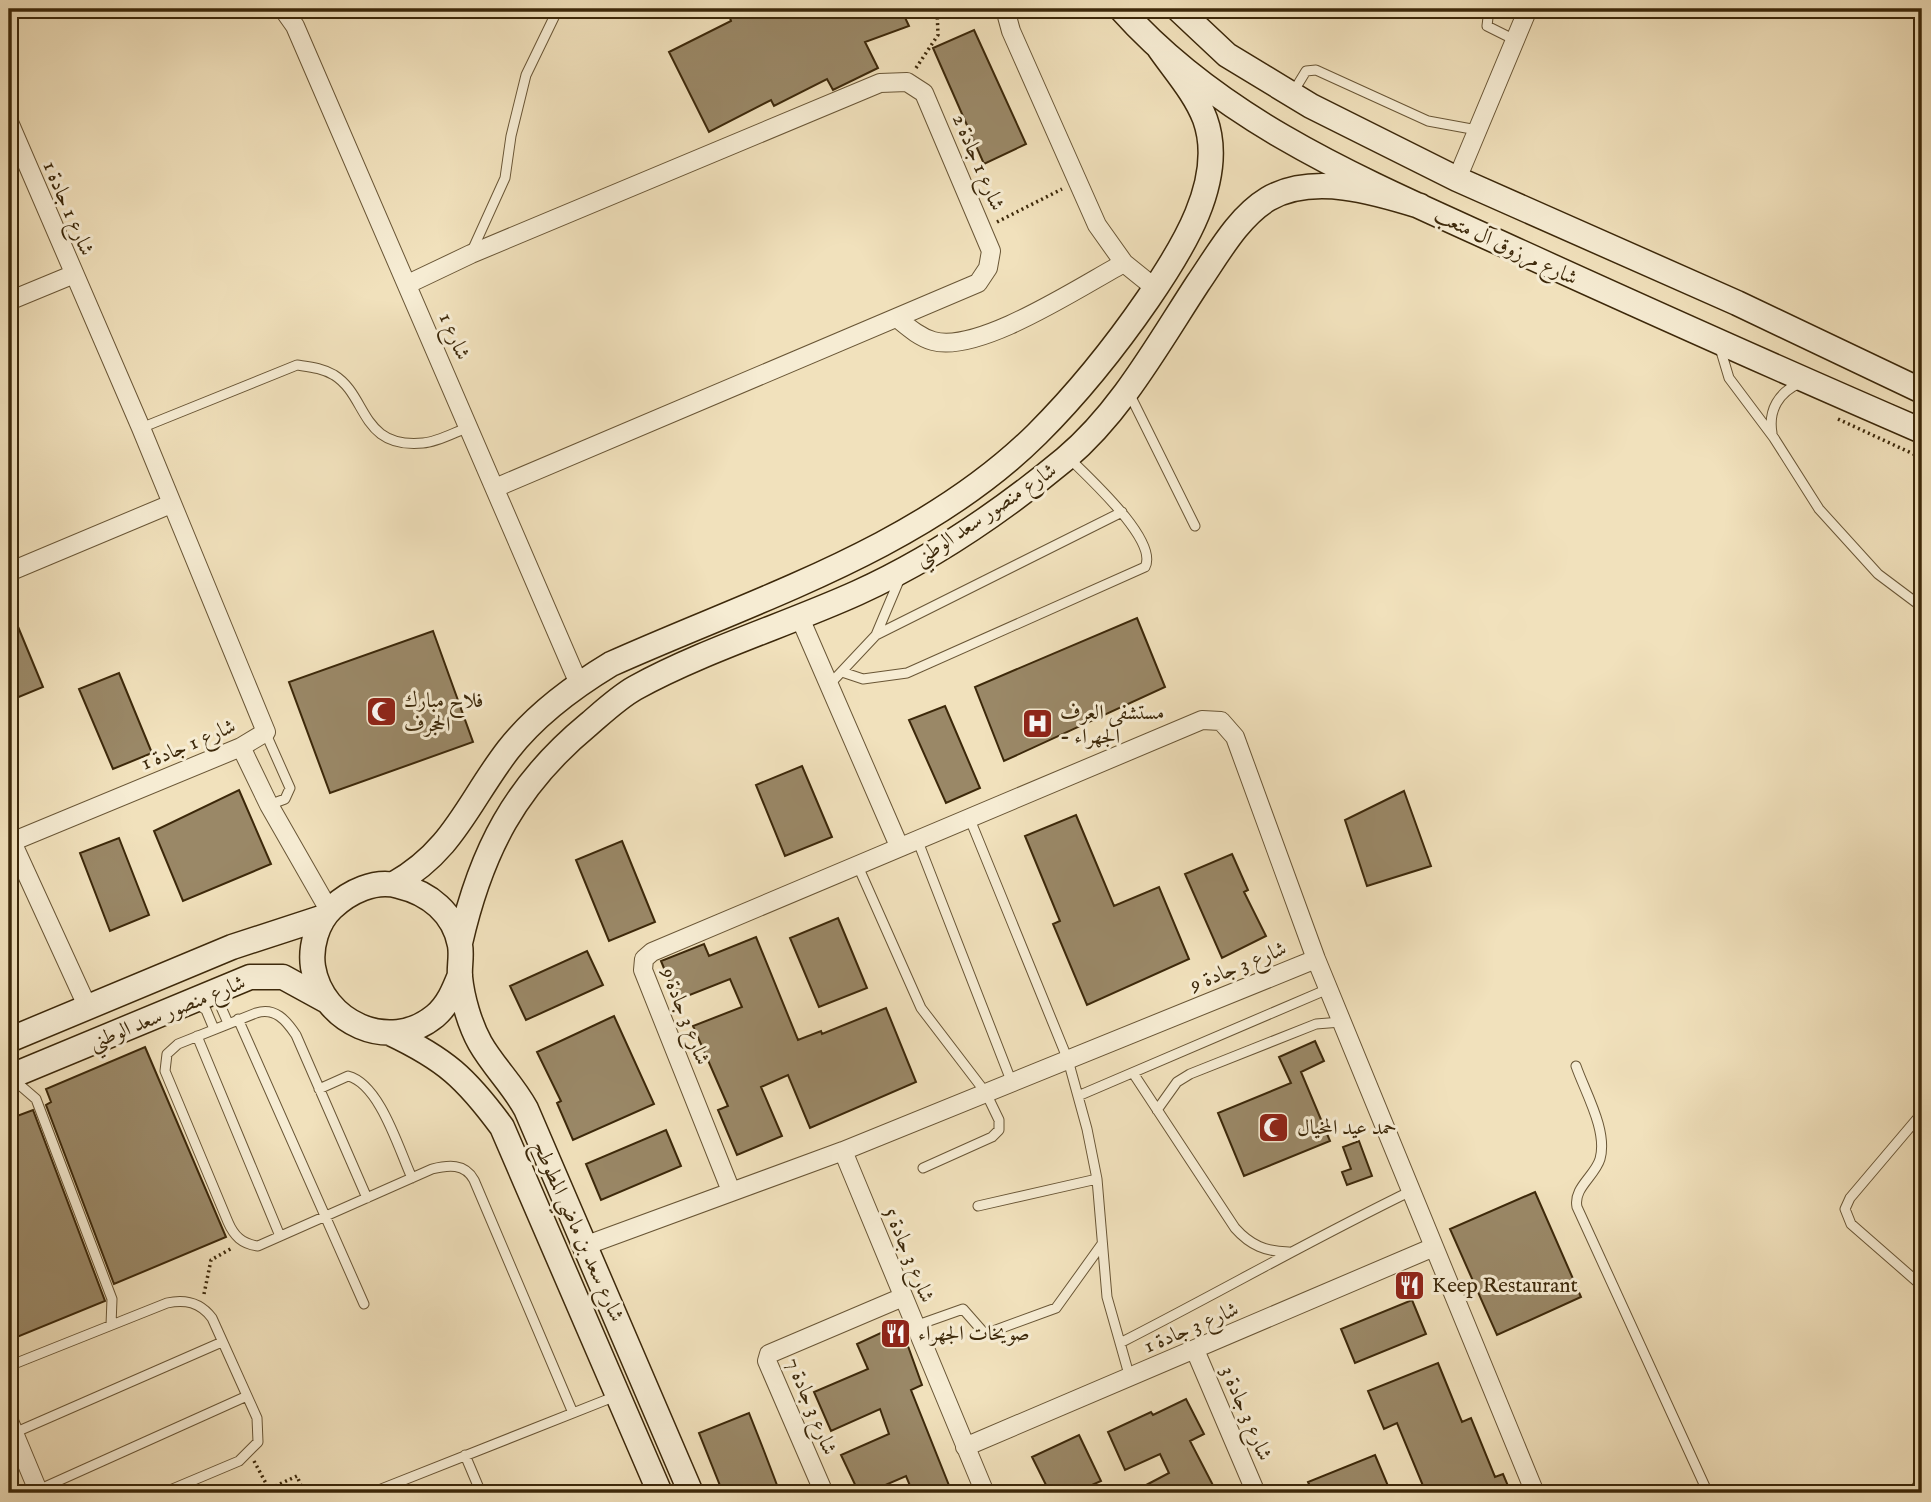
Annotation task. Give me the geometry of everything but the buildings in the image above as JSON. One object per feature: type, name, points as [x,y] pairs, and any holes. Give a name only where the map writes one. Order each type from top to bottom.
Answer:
[{"type":"street","name":"شارع 1","points":[[283,9],[295,26],[579,684]]},
{"type":"street","points":[[1005,9],[1011,31],[1097,225],[1124,263],[1155,288]]},
{"type":"street","name":"شارع مرزوق آل متعب","points":[[1121,9],[1159,48],[1216,95],[1277,135],[1420,206],[1719,343],[1922,431]]},
{"type":"street","points":[[1457,179],[1528,9]]},
{"type":"street","name":"شارع مرزوق آل متعب","points":[[1193,14],[1227,55],[1292,95],[1457,179],[1737,303],[1922,391]]},
{"type":"street","name":"شارع منصور سعد الوطني","points":[[394,884],[433,858],[452,837],[509,749],[536,720],[579,684],[611,664],[826,571],[902,532],[976,484],[1036,435],[1093,374],[1155,288],[1179,248],[1200,205],[1209,171],[1211,148],[1206,121],[1195,99],[1159,48]]},
{"type":"street","points":[[408,284],[471,254],[880,83],[907,82]]},
{"type":"street","name":"شارع 1 جادة 2","points":[[495,488],[978,283],[990,260],[991,251],[924,93],[907,82]]},
{"type":"street","name":"شارع 1 جادة 1","points":[[9,122],[14,150],[141,428],[266,734],[241,747],[11,843],[88,1008]]},
{"type":"street","name":"شارع منصور سعد الوطني","points":[[460,943],[475,881],[510,809],[541,767],[567,741],[634,689],[800,618],[936,552],[1003,507],[1068,457],[1128,391],[1210,265],[1252,209],[1292,189],[1369,190],[1420,206]]},
{"type":"street","points":[[1179,248],[1196,245],[1204,249],[1210,265]]},
{"type":"street","points":[[897,318],[919,335],[934,342],[983,337],[1124,263]]},
{"type":"street","points":[[9,302],[72,275]]},
{"type":"street","points":[[9,572],[171,504]]},
{"type":"street","points":[[800,618],[835,679],[899,846]]},
{"type":"street","name":"شارع 3 جادة 9","points":[[587,1245],[843,1151],[1316,959],[1236,737],[1221,721],[1202,720],[899,846],[652,952],[644,959],[643,970],[731,1191]]},
{"type":"street","points":[[241,747],[269,806],[327,914]]},
{"type":"street","points":[[394,884],[417,890],[437,903],[452,921],[460,943],[460,975],[451,998],[435,1016],[414,1028],[390,1033],[365,1030],[342,1018],[325,1000],[315,980],[312,958],[315,937],[327,914],[348,895],[370,886],[394,884]]},
{"type":"street","name":"شارع منصور سعد الوطني","points":[[9,1040],[232,947],[327,914]]},
{"type":"street","points":[[1316,959],[1535,1493]]},
{"type":"street","name":"شارع سعد بن ماضي المطوطح","points":[[460,975],[481,1044],[516,1089],[587,1245],[691,1493]]},
{"type":"street","name":"شارع منصور سعد الوطني","points":[[9,1078],[189,1000],[250,977],[283,977],[325,1000]]},
{"type":"street","name":"شارع سعد بن ماضي المطوطح","points":[[390,1033],[426,1050],[451,1067],[476,1092],[502,1127],[660,1493]]},
{"type":"street","name":"شارع 3 جادة 5","points":[[843,1151],[985,1493]]},
{"type":"street","name":"شارع 3 جادة 1","points":[[965,1447],[1434,1247]]},
{"type":"street","name":"شارع 3 جادة 7","points":[[824,1493],[767,1361],[769,1354],[903,1297]]},
{"type":"street","name":"شارع 3 جادة 3","points":[[1195,1350],[1256,1493]]},
{"type":"street","points":[[11,1427],[38,1492]]},
{"type":"lane","points":[[471,254],[505,178],[510,136],[526,75],[558,9]]},
{"type":"lane","points":[[1489,9],[1487,26],[1515,40]]},
{"type":"lane","points":[[1292,95],[1302,74],[1311,69],[1428,121],[1477,130]]},
{"type":"lane","points":[[1719,343],[1729,378],[1774,438],[1819,509],[1878,574],[1922,607]]},
{"type":"lane","points":[[141,428],[297,365],[317,367],[336,376],[352,394],[363,417],[378,432],[401,442],[425,443],[470,427]]},
{"type":"lane","points":[[1774,438],[1771,419],[1777,401],[1790,388],[1808,382]]},
{"type":"lane","points":[[1128,391],[1195,526]]},
{"type":"lane","points":[[835,679],[863,679],[907,673],[1139,572],[1148,561],[1147,549],[1122,512],[1068,457]]},
{"type":"lane","points":[[835,679],[856,652],[876,635],[1122,512]]},
{"type":"lane","points":[[876,635],[904,569]]},
{"type":"lane","points":[[266,734],[290,788],[285,799],[269,806]]},
{"type":"lane","points":[[969,817],[1068,1060],[1097,1179],[1107,1297],[1130,1378]]},
{"type":"lane","points":[[917,839],[1012,1083]]},
{"type":"lane","points":[[857,864],[921,1008],[986,1093],[999,1120],[996,1135],[923,1168]]},
{"type":"lane","points":[[225,985],[220,1003],[233,1021],[364,1304]]},
{"type":"lane","points":[[1078,1096],[1328,989]]},
{"type":"lane","points":[[189,1000],[206,1010],[214,1029]]},
{"type":"lane","points":[[367,1198],[296,1035],[282,1017],[263,1010],[178,1044],[167,1054],[165,1071],[228,1222],[243,1242],[258,1246],[444,1166],[460,1167],[471,1174],[573,1413]]},
{"type":"lane","points":[[1157,1110],[1177,1082],[1190,1074],[1316,1024],[1341,1022]]},
{"type":"lane","points":[[197,1036],[281,1236]]},
{"type":"lane","points":[[1576,1066],[1599,1131],[1601,1150],[1596,1169],[1577,1195],[1577,1207],[1708,1493]]},
{"type":"lane","points":[[1133,1073],[1245,1240],[1273,1252],[1290,1252]]},
{"type":"lane","points":[[319,1088],[348,1076],[365,1084],[374,1096],[412,1178]]},
{"type":"lane","points":[[9,1078],[27,1088],[36,1099],[113,1299],[111,1325]]},
{"type":"lane","points":[[1922,1112],[1850,1198],[1845,1209],[1851,1224],[1922,1286]]},
{"type":"lane","points":[[978,1206],[1097,1179]]},
{"type":"lane","points":[[1120,1343],[1411,1191]]},
{"type":"lane","points":[[915,1326],[962,1309],[985,1334],[1050,1312],[1062,1303],[1102,1244]]},
{"type":"lane","points":[[9,1366],[167,1303],[190,1302],[201,1307],[212,1318],[247,1396],[260,1430],[258,1442],[250,1453],[239,1461],[163,1493]]},
{"type":"lane","points":[[11,1427],[222,1342]]},
{"type":"lane","points":[[371,1493],[618,1395]]},
{"type":"lane","points":[[38,1492],[247,1396]]},
{"type":"lane","points":[[465,1455],[477,1492]]},
{"type":"lane","points":[[1913,1493],[1922,1478]]},
{"type":"path","points":[[907,82],[938,34],[937,9]]},
{"type":"path","points":[[982,229],[1078,180]]},
{"type":"path","points":[[201,1307],[211,1260],[243,1242]]},
{"type":"path","points":[[250,1453],[270,1489],[296,1476],[304,1493]]},
{"type":"place","name":"فلاح مبارك الحجرف","points":[[381,712]]},
{"type":"place","name":"مستشفى العرف - الجهراء","points":[[1037,724]]},
{"type":"place","name":"حمد عيد المخيال","points":[[1274,1127]]},
{"type":"place","name":"Keep Restaurant","points":[[1409,1285]]},
{"type":"place","name":"صويخات الجهراء","points":[[895,1333]]}]
